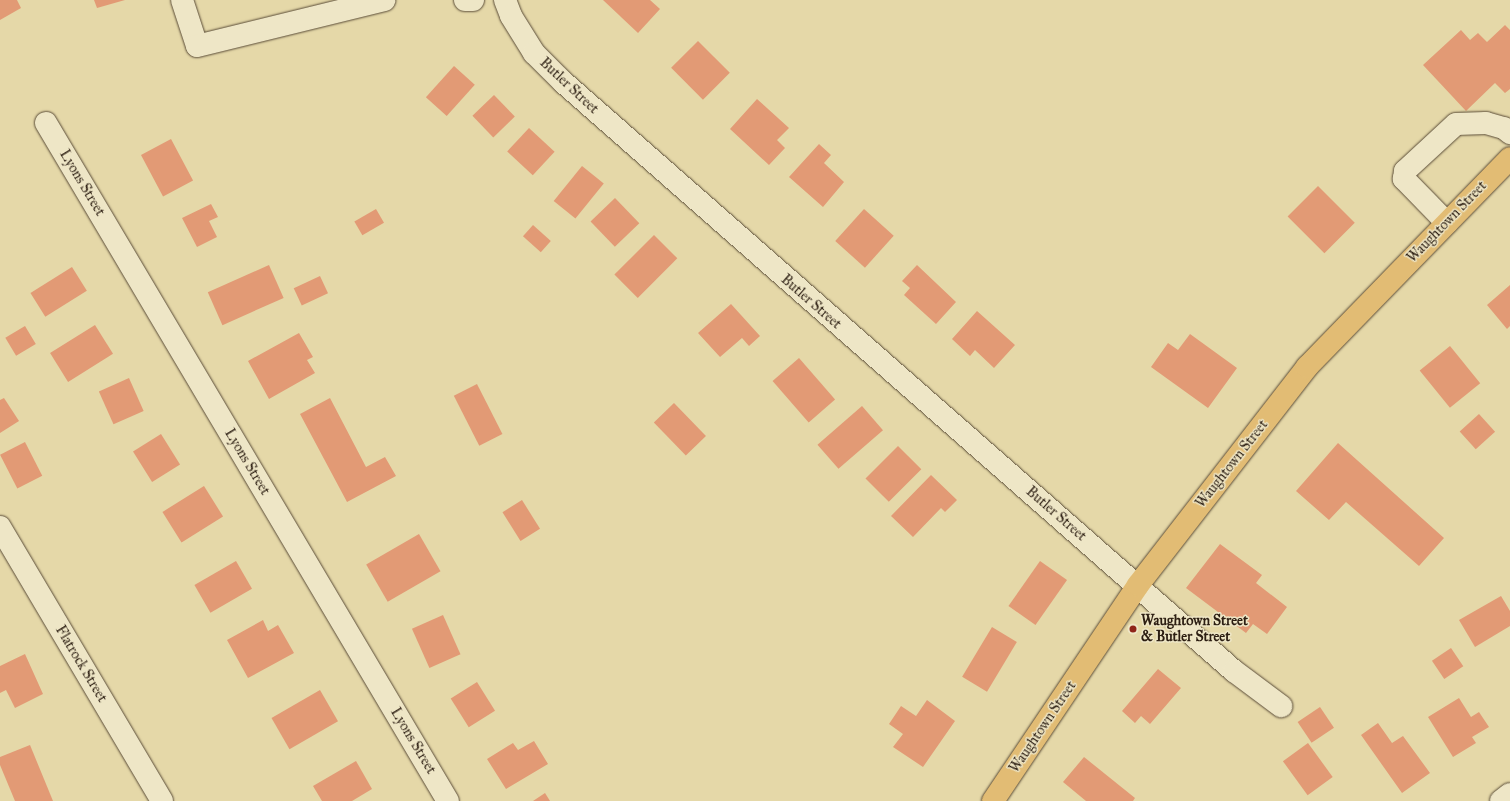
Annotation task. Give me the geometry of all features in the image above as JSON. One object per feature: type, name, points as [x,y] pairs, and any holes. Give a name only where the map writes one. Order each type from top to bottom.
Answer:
[{"type":"main road","name":"Waughtown Street","points":[[993,801],[1138,585],[1307,367],[1510,158]]},
{"type":"street","points":[[182,0],[197,46],[384,0]]},
{"type":"street","points":[[465,0],[473,0]]},
{"type":"street","name":"Butler Street","points":[[505,0],[511,16],[534,53],[563,82],[811,302],[1138,585],[1234,671],[1281,706]]},
{"type":"street","name":"Lyons Street","points":[[46,123],[448,801]]},
{"type":"street","points":[[1447,223],[1404,179],[1405,171],[1456,124],[1486,123],[1504,128],[1510,133]]},
{"type":"street","name":"Flatrock Street","points":[[3,539],[162,801]]},
{"type":"street","points":[[1501,801],[1510,794]]},
{"type":"building","points":[[0,0],[17,0],[21,8],[0,20]]},
{"type":"building","points":[[94,0],[125,0],[97,8]]},
{"type":"building","points":[[603,0],[650,0],[660,9],[638,33]]},
{"type":"building","points":[[1505,25],[1510,30],[1510,89],[1505,93],[1495,83],[1466,111],[1423,65],[1461,30],[1470,40],[1478,33],[1487,42]]},
{"type":"building","points":[[698,41],[730,73],[703,100],[671,68]]},
{"type":"building","points":[[454,66],[475,85],[447,116],[426,97]]},
{"type":"building","points":[[494,95],[515,117],[493,137],[472,116]]},
{"type":"building","points":[[757,99],[789,128],[777,140],[785,148],[769,165],[730,129]]},
{"type":"building","points":[[529,128],[555,152],[533,175],[507,151]]},
{"type":"building","points":[[171,139],[193,180],[163,196],[141,155]]},
{"type":"building","points":[[819,144],[831,155],[824,163],[844,182],[823,207],[789,177]]},
{"type":"building","points":[[582,166],[604,184],[575,219],[554,201]]},
{"type":"building","points":[[1318,186],[1355,223],[1324,253],[1288,216]]},
{"type":"building","points":[[615,198],[639,223],[615,247],[591,222]]},
{"type":"building","points":[[211,204],[218,217],[209,221],[217,237],[197,247],[182,218]]},
{"type":"building","points":[[376,209],[384,223],[362,235],[354,222]]},
{"type":"building","points":[[864,209],[894,236],[865,268],[835,241]]},
{"type":"building","points":[[533,225],[551,241],[541,252],[523,236]]},
{"type":"building","points":[[654,235],[677,258],[638,298],[614,275]]},
{"type":"building","points":[[269,265],[284,298],[222,325],[208,292]]},
{"type":"building","points":[[917,265],[956,302],[936,324],[904,295],[910,288],[902,281]]},
{"type":"building","points":[[72,267],[87,291],[45,317],[30,293]]},
{"type":"building","points":[[320,276],[328,293],[302,305],[294,288]]},
{"type":"building","points":[[1510,285],[1510,326],[1507,329],[1487,305]]},
{"type":"building","points":[[731,304],[760,336],[749,346],[742,338],[720,357],[698,333]]},
{"type":"building","points":[[977,311],[1015,345],[994,368],[975,350],[970,356],[952,339]]},
{"type":"building","points":[[95,325],[113,354],[68,382],[50,353]]},
{"type":"building","points":[[25,326],[36,344],[16,356],[5,338]]},
{"type":"building","points":[[299,333],[313,357],[307,360],[315,373],[269,399],[248,361]]},
{"type":"building","points":[[1190,334],[1237,368],[1208,408],[1151,367],[1168,343],[1178,350]]},
{"type":"building","points":[[1450,346],[1480,383],[1450,408],[1420,371]]},
{"type":"building","points":[[799,358],[835,400],[809,422],[773,381]]},
{"type":"building","points":[[129,378],[144,411],[113,424],[99,391]]},
{"type":"building","points":[[477,384],[502,434],[479,446],[454,396]]},
{"type":"building","points":[[4,398],[19,421],[0,433],[0,400]]},
{"type":"building","points":[[330,398],[366,467],[385,457],[396,476],[347,502],[300,414]]},
{"type":"building","points":[[674,403],[706,436],[686,456],[654,422]]},
{"type":"building","points":[[862,406],[883,430],[838,469],[817,445]]},
{"type":"building","points":[[1479,414],[1495,432],[1476,449],[1460,431]]},
{"type":"building","points":[[161,434],[180,465],[152,482],[133,451]]},
{"type":"building","points":[[25,442],[42,476],[17,489],[0,455]]},
{"type":"building","points":[[1338,443],[1444,538],[1419,566],[1346,502],[1329,520],[1296,491]]},
{"type":"building","points":[[898,446],[921,469],[889,502],[865,479]]},
{"type":"building","points":[[931,475],[957,500],[945,512],[941,508],[913,537],[891,516]]},
{"type":"building","points":[[204,486],[223,517],[182,542],[162,512]]},
{"type":"building","points":[[522,500],[540,529],[521,541],[502,512]]},
{"type":"building","points":[[419,534],[440,571],[388,602],[366,564]]},
{"type":"building","points":[[1220,544],[1262,575],[1256,583],[1287,607],[1267,634],[1253,624],[1246,633],[1186,588]]},
{"type":"building","points":[[236,561],[252,589],[210,613],[194,585]]},
{"type":"building","points":[[1040,561],[1067,580],[1035,625],[1008,606]]},
{"type":"building","points":[[1501,596],[1510,611],[1510,626],[1475,647],[1459,620]]},
{"type":"building","points":[[443,615],[460,654],[429,668],[412,629]]},
{"type":"building","points":[[263,620],[268,631],[278,625],[294,653],[248,678],[227,640]]},
{"type":"building","points":[[992,627],[1017,642],[987,692],[962,677]]},
{"type":"building","points":[[1451,648],[1463,666],[1444,679],[1432,661]]},
{"type":"building","points":[[25,654],[43,694],[15,708],[6,690],[0,693],[0,666]]},
{"type":"building","points":[[1158,669],[1181,688],[1150,724],[1141,716],[1135,723],[1122,711]]},
{"type":"building","points":[[477,682],[495,711],[469,727],[451,698]]},
{"type":"building","points":[[320,690],[338,721],[290,749],[272,718]]},
{"type":"building","points":[[1459,698],[1471,717],[1479,712],[1489,727],[1472,737],[1476,743],[1453,757],[1428,717]]},
{"type":"building","points":[[927,700],[955,721],[923,767],[893,747],[903,734],[889,724],[901,706],[916,716]]},
{"type":"building","points":[[1320,707],[1334,728],[1312,743],[1298,722]]},
{"type":"building","points":[[1378,723],[1392,743],[1403,736],[1430,773],[1402,793],[1361,735]]},
{"type":"building","points":[[534,741],[548,764],[506,789],[487,759],[513,743],[518,750]]},
{"type":"building","points":[[1308,743],[1333,777],[1308,795],[1283,761]]},
{"type":"building","points":[[30,745],[53,801],[15,801],[0,765],[0,757]]},
{"type":"building","points":[[1084,757],[1135,798],[1133,801],[1086,801],[1063,782]]},
{"type":"building","points":[[356,761],[372,789],[352,801],[322,801],[313,786]]},
{"type":"building","points":[[545,793],[550,801],[533,801]]},
{"type":"place","name":"Waughtown Street & Butler Street","points":[[1133,629]]}]
